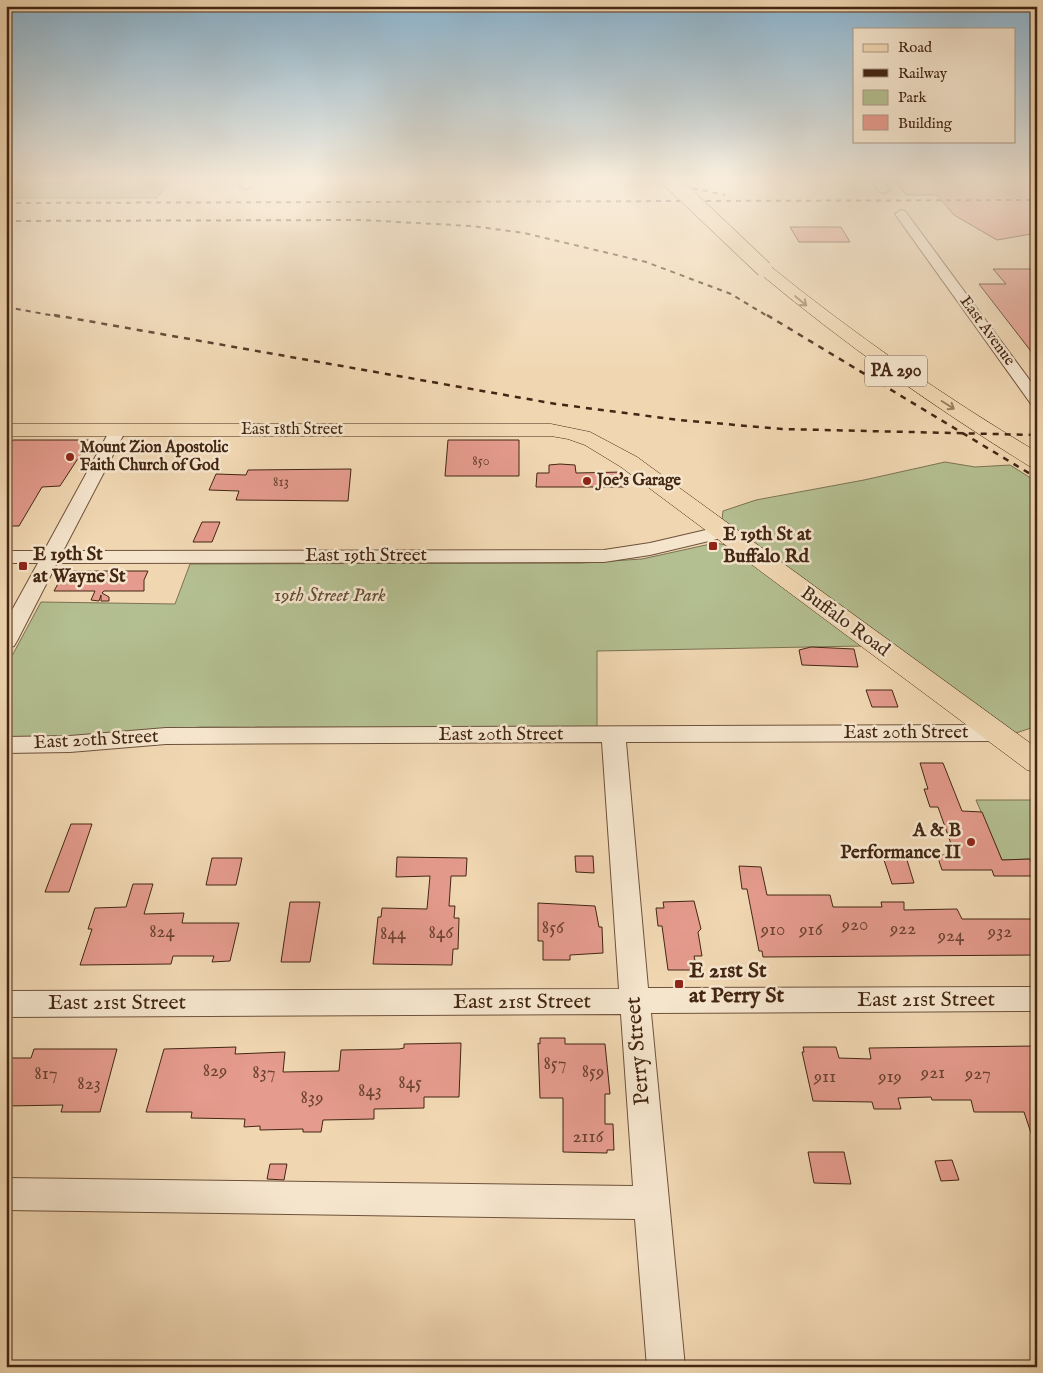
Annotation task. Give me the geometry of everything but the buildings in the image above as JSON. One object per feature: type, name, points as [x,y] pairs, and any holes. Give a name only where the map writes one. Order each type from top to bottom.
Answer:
[{"type":"main road","name":"PA 290","points":[[748,242],[884,345],[1037,442]]},
{"type":"main road","name":"PA 290","points":[[753,242],[774,263],[812,309],[869,353],[921,388],[1037,460]]},
{"type":"main road","name":"East 18th Street","points":[[6,430],[536,430],[577,433]]},
{"type":"main road","name":"Buffalo Road","points":[[577,433],[602,444],[629,462],[1037,763]]},
{"type":"street","name":"East Avenue","points":[[921,242],[1037,401]]},
{"type":"street","points":[[6,641],[118,430]]},
{"type":"street","name":"East 19th Street","points":[[6,557],[604,556],[650,549],[723,532]]},
{"type":"street","name":"East 20th Street","points":[[6,745],[70,744],[166,736],[996,732]]},
{"type":"street","name":"Perry Street","points":[[613,734],[666,1367]]},
{"type":"street","name":"East 21st Street","points":[[6,1004],[1037,1000]]},
{"type":"street","points":[[6,1194],[651,1203]]},
{"type":"green space","points":[[945,462],[975,467],[1010,465],[1037,482],[1037,726],[1016,733],[722,520],[723,511],[756,500],[864,480]]},
{"type":"green space","name":"19th Street Park","points":[[715,543],[727,545],[862,646],[597,651],[597,728],[201,727],[75,737],[6,739],[6,667],[41,602],[175,604],[190,564],[581,563],[642,559]]},
{"type":"green space","points":[[976,800],[1037,800],[1037,875],[1030,859],[1002,860]]},
{"type":"railway","points":[[562,242],[646,262],[731,294],[769,317]]},
{"type":"railway","points":[[6,307],[61,317]]},
{"type":"railway","points":[[54,315],[556,404],[679,420],[782,429],[963,433]]},
{"type":"railway","points":[[767,315],[963,433]]},
{"type":"railway","points":[[963,433],[1037,435]]},
{"type":"railway","points":[[963,433],[1037,478]]},
{"type":"place","name":"Mount Zion Apostolic Faith Church of God","points":[[70,457]]},
{"type":"place","name":"Joe's Garage","points":[[587,481]]},
{"type":"place","name":"E 19th St at Buffalo Rd","points":[[713,546]]},
{"type":"place","name":"E 19th St at Wayne St","points":[[23,566]]},
{"type":"place","name":"A & B Performance II","points":[[971,842]]},
{"type":"place","name":"E 21st St at Perry St","points":[[679,984]]}]
